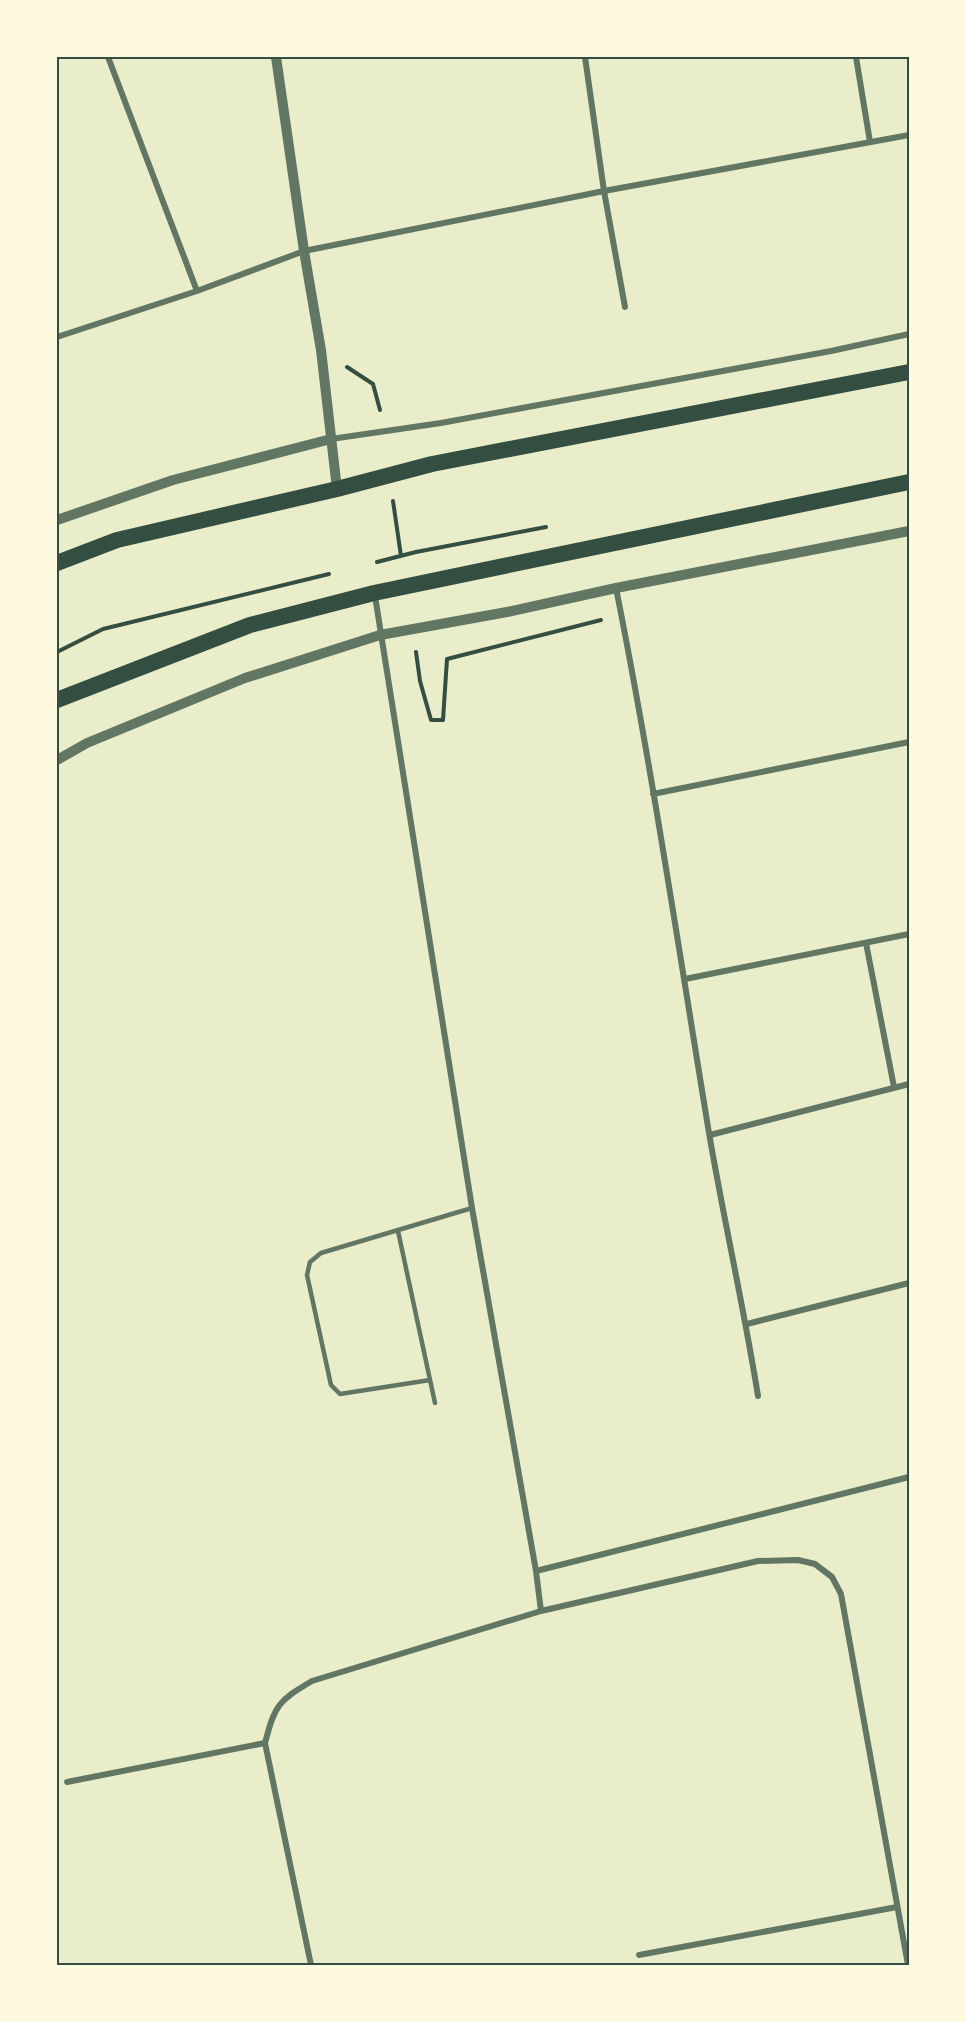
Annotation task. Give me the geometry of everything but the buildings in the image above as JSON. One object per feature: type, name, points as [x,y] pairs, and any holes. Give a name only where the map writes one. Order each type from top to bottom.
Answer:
[{"type":"highway","points":[[57,563],[117,540],[337,489],[432,464],[909,372]]},
{"type":"highway","points":[[57,700],[250,625],[374,593],[909,482]]},
{"type":"street","points":[[108,57],[197,291]]},
{"type":"street","points":[[276,57],[321,350],[337,489]]},
{"type":"street","points":[[585,57],[604,191],[625,307]]},
{"type":"street","points":[[856,57],[870,142]]},
{"type":"street","points":[[57,337],[197,291],[304,251],[604,191],[909,135]]},
{"type":"street","points":[[57,520],[173,480],[331,439],[441,423],[831,351],[909,334]]},
{"type":"street","points":[[57,760],[87,743],[245,678],[380,635],[507,612],[616,588],[909,531]]},
{"type":"street","points":[[616,588],[710,1135],[747,1324],[758,1396]]},
{"type":"street","points":[[374,593],[471,1208],[536,1571],[541,1611]]},
{"type":"street","points":[[653,794],[909,742]]},
{"type":"street","points":[[685,979],[909,934]]},
{"type":"street","points":[[866,943],[894,1087]]},
{"type":"street","points":[[710,1135],[909,1084]]},
{"type":"street","points":[[747,1324],[909,1283]]},
{"type":"street","points":[[536,1571],[909,1477]]},
{"type":"street","points":[[311,1965],[265,1743],[273,1713],[288,1695],[312,1681],[541,1611],[758,1561],[798,1560],[815,1564],[832,1577],[842,1594],[908,1965]]},
{"type":"street","points":[[67,1782],[265,1743]]},
{"type":"street","points":[[639,1955],[897,1907]]},
{"type":"lane","points":[[430,1380],[340,1394],[331,1385],[307,1275],[310,1262],[321,1253],[471,1208]]},
{"type":"lane","points":[[398,1231],[435,1402]]},
{"type":"path","points":[[374,384],[382,422]]},
{"type":"path","points":[[392,492],[403,563]]},
{"type":"path","points":[[415,646],[420,681],[431,720],[442,720],[447,659],[621,614]]}]
